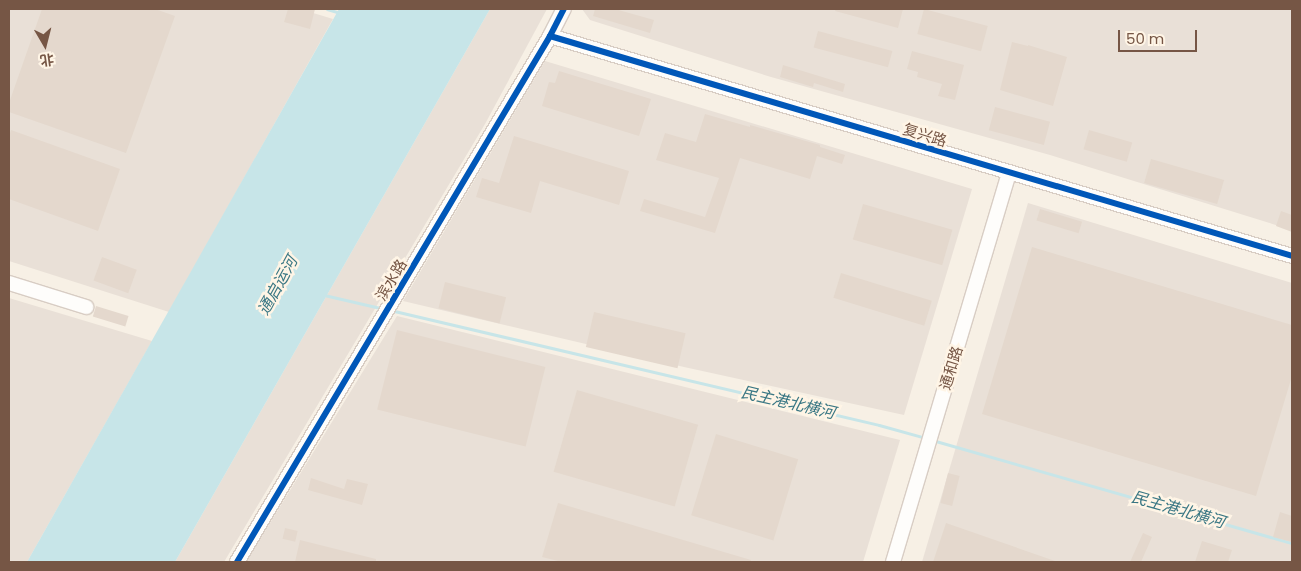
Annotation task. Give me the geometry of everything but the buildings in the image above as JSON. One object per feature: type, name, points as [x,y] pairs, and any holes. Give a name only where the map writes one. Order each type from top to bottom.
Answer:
[{"type":"street","name":"滨水路","points":[[237,562],[550,36],[564,9]]},
{"type":"street","name":"复兴路","points":[[550,36],[1292,256]]},
{"type":"street","name":"通和路","points":[[893,562],[1009,173]]},
{"type":"street","points":[[9,283],[86,307]]},
{"type":"shaded area","points":[[9,9],[300,9],[333,19],[169,312],[9,261]]},
{"type":"shaded area","points":[[490,9],[547,9],[485,124],[224,562],[175,562]]},
{"type":"shaded area","points":[[582,9],[1292,9],[1292,230],[1050,155],[771,77],[590,20]]},
{"type":"shaded area","points":[[545,61],[972,189],[904,415],[684,367],[403,301]]},
{"type":"shaded area","points":[[1028,203],[1292,283],[1292,562],[922,562]]},
{"type":"shaded area","points":[[9,298],[152,341],[27,562],[9,562]]},
{"type":"shaded area","points":[[397,316],[900,440],[863,562],[246,562]]},
{"type":"water","name":"通启运河","points":[[339,9],[490,9],[175,562],[27,562]]},
{"type":"waterway","points":[[327,9],[340,13]]},
{"type":"waterway","name":"民主港北横河","points":[[324,295],[384,309]]},
{"type":"waterway","name":"民主港北横河","points":[[390,310],[879,425],[926,438]]},
{"type":"waterway","name":"民主港北横河","points":[[932,440],[1292,543]]},
{"type":"cycle path","points":[[237,562],[550,36],[564,9]]},
{"type":"cycle path","points":[[550,36],[1292,256]]}]
